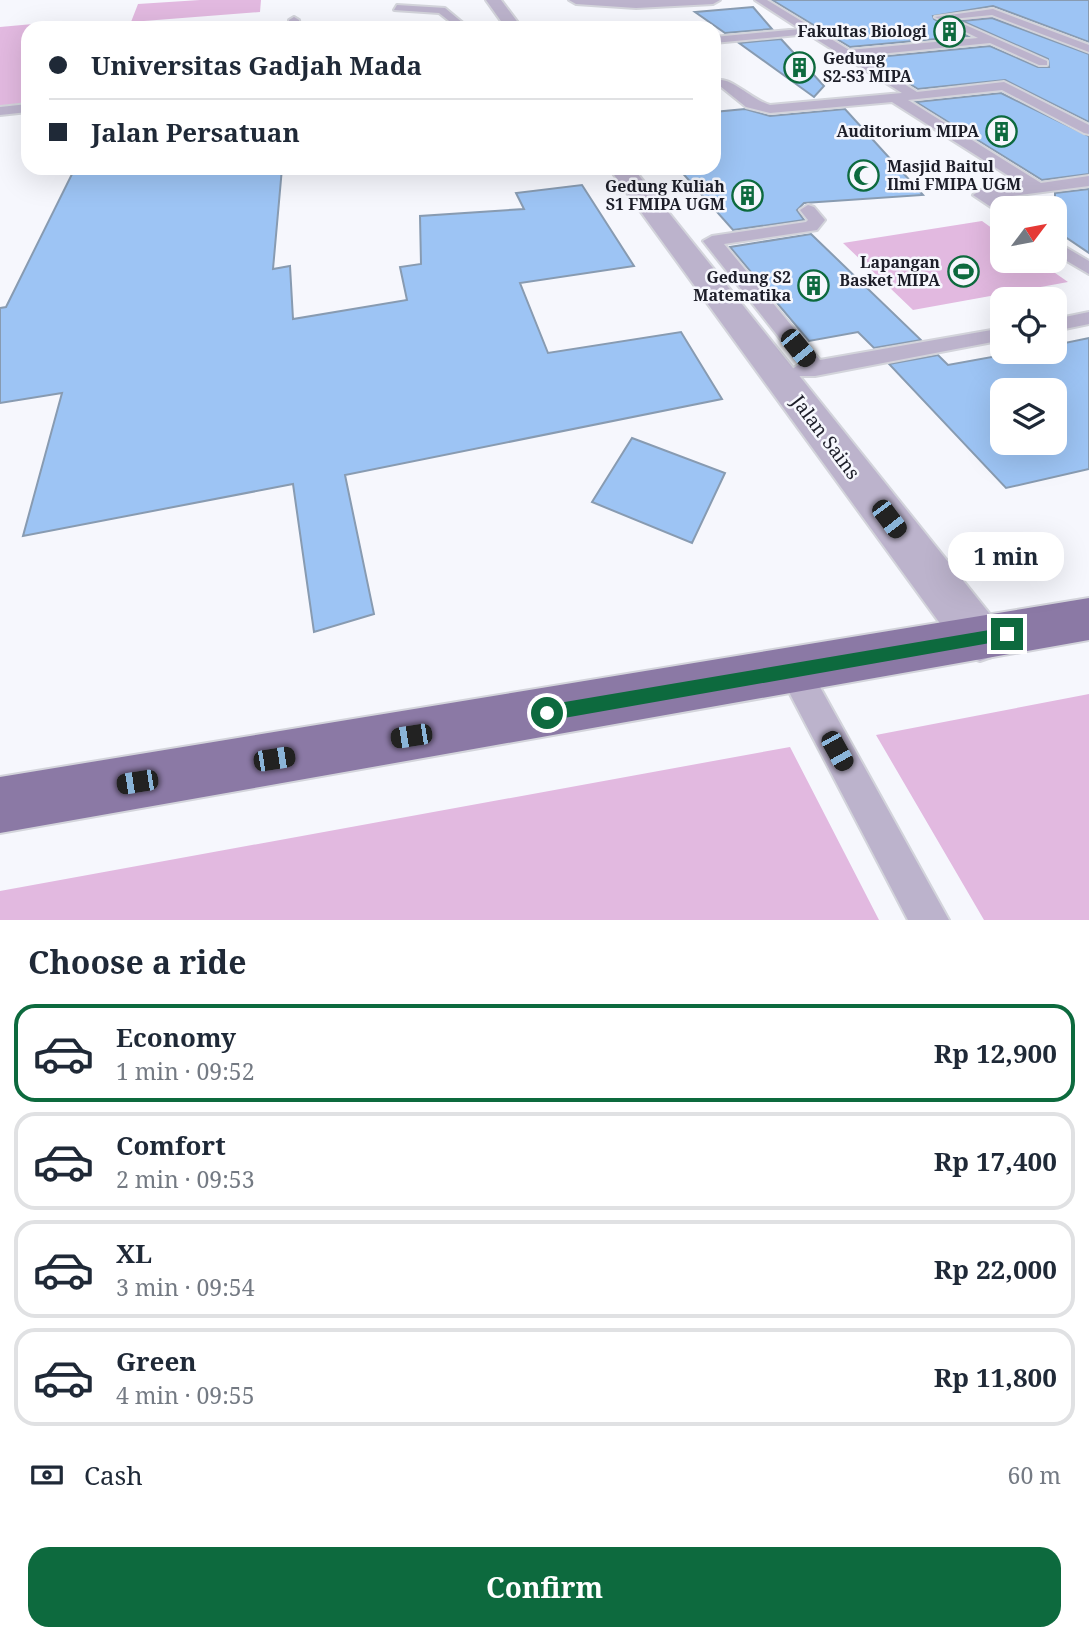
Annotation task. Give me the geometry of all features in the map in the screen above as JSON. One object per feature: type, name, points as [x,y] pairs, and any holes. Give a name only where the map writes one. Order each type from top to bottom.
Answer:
[{"type":"main road","points":[[0,805],[1089,620]]},
{"type":"street","points":[[493,0],[509,21]]},
{"type":"street","points":[[576,0],[713,0]]},
{"type":"street","name":"Jalan Sains","points":[[626,175],[980,639]]},
{"type":"lane","points":[[396,7],[415,0]]},
{"type":"lane","points":[[760,0],[915,96]]},
{"type":"lane","points":[[396,7],[442,10],[455,21]]},
{"type":"lane","points":[[1043,63],[940,17],[993,12],[1089,48]]},
{"type":"lane","points":[[721,39],[811,31]]},
{"type":"lane","points":[[848,54],[991,40]]},
{"type":"lane","points":[[980,75],[1004,83],[1089,130]]},
{"type":"lane","points":[[962,77],[976,89]]},
{"type":"lane","points":[[724,83],[751,104],[770,109],[915,96],[1004,83]]},
{"type":"lane","points":[[895,98],[1039,188]]},
{"type":"lane","points":[[0,111],[21,109]]},
{"type":"lane","points":[[990,201],[981,195],[1089,181]]},
{"type":"lane","points":[[808,210],[817,220],[811,226],[712,242],[815,369]]},
{"type":"lane","points":[[1068,255],[1089,269]]},
{"type":"lane","points":[[1067,323],[1089,318]]},
{"type":"lane","points":[[779,375],[990,336]]},
{"type":"lane","points":[[794,671],[929,920]]},
{"type":"shaded area","points":[[261,0],[260,12],[131,21],[138,4]]},
{"type":"shaded area","points":[[993,14],[1083,50],[1034,57],[948,19]]},
{"type":"shaded area","points":[[21,25],[21,104],[0,106],[0,27]]},
{"type":"shaded area","name":"Lapangan Basket MIPA","points":[[982,221],[990,227],[990,273],[1055,273],[1068,282],[1040,287],[990,287],[990,296],[913,310],[843,243]]},
{"type":"shaded area","points":[[1089,694],[1089,920],[984,920],[876,735]]},
{"type":"shaded area","points":[[790,747],[879,920],[0,920],[0,891]]},
{"type":"building","points":[[772,0],[1089,0],[1089,42],[993,6],[933,16],[934,19],[968,36],[850,47]]},
{"type":"building","points":[[753,7],[772,29],[725,33],[721,30],[721,21],[708,21],[695,12]]},
{"type":"building","points":[[992,18],[1089,54],[1089,122],[1005,80],[918,89],[867,58],[990,46],[1038,67],[1049,67],[1048,59],[962,21]]},
{"type":"building","points":[[781,39],[824,86],[814,97],[739,43]]},
{"type":"building","name":"Auditorium MIPA","points":[[1001,93],[1089,136],[1089,174],[1042,180],[916,102]]},
{"type":"building","points":[[745,109],[770,116],[845,109],[923,195],[804,203],[797,210],[804,220],[733,230],[684,175],[721,175],[721,111]]},
{"type":"building","points":[[72,175],[281,175],[273,269],[290,266],[293,319],[407,300],[400,267],[421,264],[420,216],[524,209],[516,193],[582,185],[634,266],[520,283],[548,353],[681,332],[722,399],[345,475],[374,614],[314,632],[293,484],[23,536],[62,393],[0,403],[0,308],[6,307]]},
{"type":"building","points":[[1089,189],[1089,253],[1068,239],[1068,196],[1055,196],[1055,193]]},
{"type":"building","name":"Gedung S2 Matematika","points":[[811,234],[921,340],[874,348],[858,332],[809,341],[730,247]]},
{"type":"building","points":[[1089,338],[1089,469],[1006,488],[889,364],[938,355],[948,365],[990,357],[990,364],[1067,364],[1067,343]]},
{"type":"building","points":[[632,438],[725,473],[692,543],[592,502]]},
{"type":"place","name":"Fakultas Biologi","points":[[950,31]]},
{"type":"place","name":"Gedung S2-S3 MIPA","points":[[800,67]]},
{"type":"place","name":"Auditorium MIPA","points":[[1002,131]]},
{"type":"place","name":"Masjid Baitul Ilmi FMIPA UGM","points":[[864,175]]},
{"type":"place","name":"Gedung Kuliah S1 FMIPA UGM","points":[[748,195]]},
{"type":"place","name":"Lapangan Basket MIPA","points":[[963,271]]},
{"type":"place","name":"Gedung S2 Matematika","points":[[814,286]]},
{"type":"route","points":[[547,713],[1007,634]]}]
